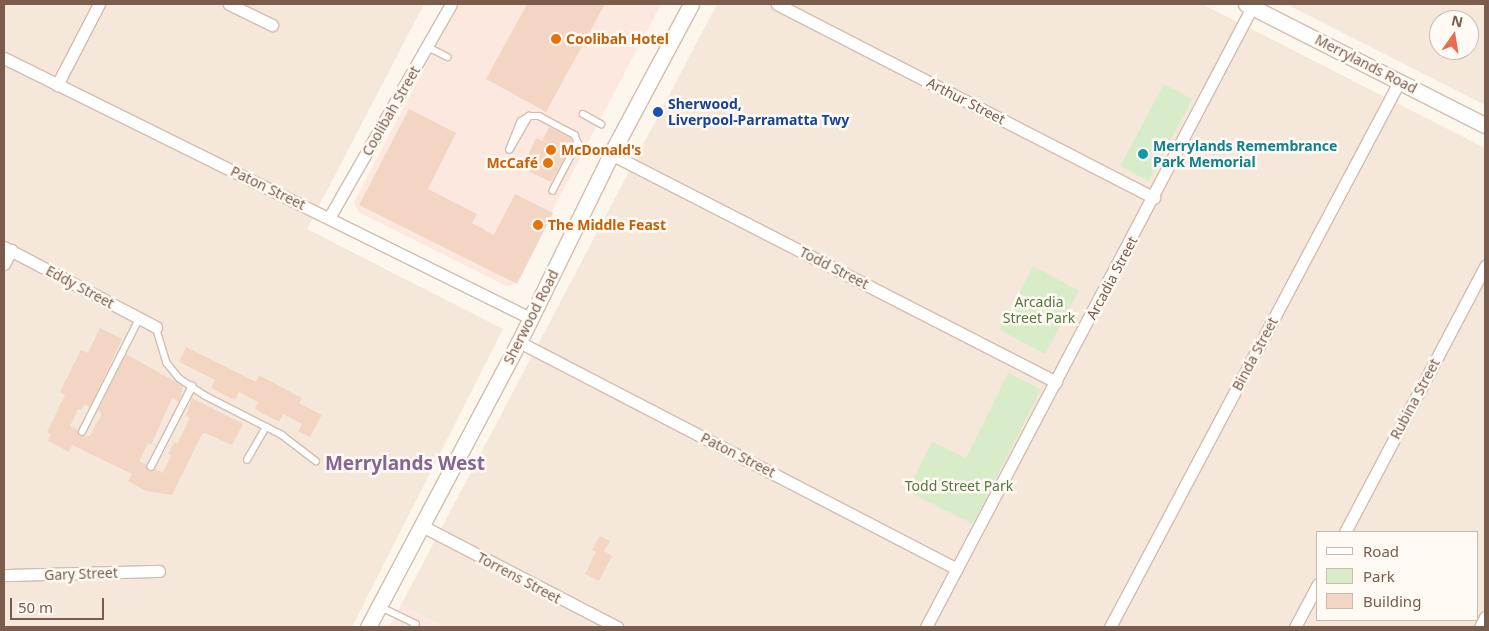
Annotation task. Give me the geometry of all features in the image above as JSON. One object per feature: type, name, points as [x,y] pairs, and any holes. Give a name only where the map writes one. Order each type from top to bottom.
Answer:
[{"type":"main road","name":"Sherwood Road","points":[[368,627],[519,342],[611,154],[690,4]]},
{"type":"main road","name":"Merrylands Road","points":[[1249,5],[1485,125]]},
{"type":"street","points":[[56,84],[99,4]]},
{"type":"street","points":[[229,4],[272,25]]},
{"type":"street","name":"Coolibah Street","points":[[329,218],[451,4]]},
{"type":"street","name":"Arthur Street","points":[[777,4],[1154,198]]},
{"type":"street","name":"Arcadia Street","points":[[926,627],[1154,198],[1249,5]]},
{"type":"street","name":"Paton Street","points":[[4,58],[530,318]]},
{"type":"street","name":"Binda Street","points":[[1110,627],[1399,82]]},
{"type":"street","name":"Todd Street","points":[[611,154],[1056,382]]},
{"type":"street","points":[[4,264],[7,248]]},
{"type":"street","name":"Eddy Street","points":[[7,248],[156,327]]},
{"type":"street","name":"Rubina Street","points":[[1346,531],[1485,266]]},
{"type":"street","name":"Paton Street","points":[[519,342],[957,569]]},
{"type":"street","name":"Torrens Street","points":[[422,526],[617,627]]},
{"type":"street","name":"Gary Street","points":[[4,575],[159,571]]},
{"type":"street","points":[[1295,627],[1316,588]]},
{"type":"street","points":[[1480,627],[1485,617]]},
{"type":"lane","points":[[428,46],[448,56]]},
{"type":"lane","points":[[583,114],[601,124]]},
{"type":"lane","points":[[509,150],[521,121],[529,116],[539,116],[575,135],[578,143],[553,191]]},
{"type":"lane","points":[[82,432],[139,319]]},
{"type":"lane","points":[[156,327],[167,363],[179,378],[266,427],[316,461]]},
{"type":"lane","points":[[192,386],[193,387],[152,468],[192,386]]},
{"type":"lane","points":[[247,460],[266,427]]},
{"type":"lane","points":[[380,606],[416,624],[414,627]]},
{"type":"shaded area","points":[[4,4],[424,4],[307,229],[503,329],[352,627],[4,627]]},
{"type":"shaded area","points":[[458,4],[661,4],[513,285],[506,286],[358,212],[354,202]]},
{"type":"shaded area","points":[[717,4],[1202,4],[1485,148],[1485,627],[445,627],[401,605]]},
{"type":"shaded area","points":[[1286,4],[1485,4],[1485,105]]},
{"type":"shaded area","points":[[401,605],[445,627],[389,627]]},
{"type":"green space","points":[[1164,84],[1192,99],[1149,181],[1120,166]]},
{"type":"green space","name":"Arcadia Street Park","points":[[1033,266],[1079,290],[1045,354],[999,330]]},
{"type":"green space","name":"Todd Street Park","points":[[1008,373],[1041,389],[973,524],[907,491],[932,442],[966,458]]},
{"type":"building","points":[[527,4],[605,4],[546,112],[486,79]]},
{"type":"building","points":[[409,109],[456,133],[428,189],[477,214],[472,223],[494,235],[515,194],[553,213],[517,284],[359,205]]},
{"type":"building","name":"McDonald's","points":[[549,127],[571,138],[573,143],[551,182],[522,168],[536,138],[542,141]]},
{"type":"building","points":[[100,328],[122,339],[90,407],[85,404],[81,410],[78,409],[70,426],[78,430],[79,436],[90,436],[102,413],[98,411],[126,354],[183,386],[179,402],[172,398],[151,445],[148,443],[139,461],[147,465],[148,471],[155,469],[163,473],[171,455],[168,454],[174,442],[177,444],[190,418],[186,416],[192,398],[243,424],[232,445],[205,433],[202,434],[172,495],[146,491],[128,481],[132,474],[72,445],[69,452],[48,441],[51,434],[47,432],[65,395],[60,392],[81,350],[88,353]]},
{"type":"building","points":[[186,347],[256,382],[259,375],[302,398],[299,403],[322,415],[310,437],[298,431],[302,424],[283,414],[279,422],[255,409],[258,402],[239,392],[235,400],[211,388],[215,380],[179,362]]},
{"type":"building","points":[[600,536],[610,541],[604,551],[612,556],[599,581],[585,574],[596,552],[592,550]]},
{"type":"place","name":"Coolibah Hotel","points":[[556,39]]},
{"type":"place","name":"Sherwood, Liverpool-Parramatta Twy","points":[[658,112]]},
{"type":"place","name":"McDonald's","points":[[551,150]]},
{"type":"place","name":"Merrylands Remembrance Park Memorial","points":[[1143,154]]},
{"type":"place","name":"McCafé","points":[[548,163]]},
{"type":"place","name":"The Middle Feast","points":[[538,225]]},
{"type":"district","name":"Merrylands West","points":[[405,464]]}]
